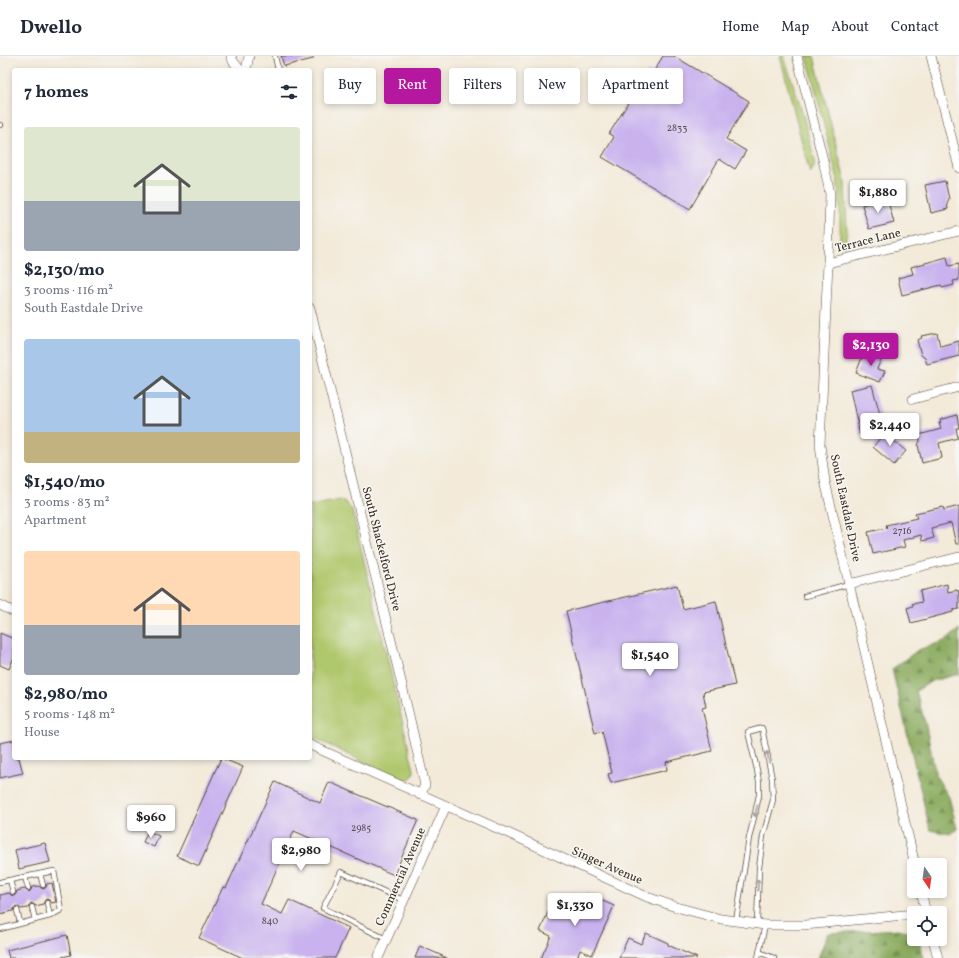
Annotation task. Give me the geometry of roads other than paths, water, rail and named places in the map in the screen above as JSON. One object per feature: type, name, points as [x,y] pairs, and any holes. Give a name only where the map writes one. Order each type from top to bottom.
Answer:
[{"type":"street","points":[[232,56],[232,60],[238,68]]},
{"type":"street","points":[[246,68],[248,56]]},
{"type":"street","name":"South Eastdale Drive","points":[[797,56],[830,194],[820,445],[825,481],[913,858]]},
{"type":"street","points":[[931,56],[959,168]]},
{"type":"street","name":"Terrace Lane","points":[[828,263],[959,231]]},
{"type":"street","name":"South Shackelford Drive","points":[[312,316],[425,785],[420,795]]},
{"type":"street","points":[[913,399],[959,387]]},
{"type":"street","points":[[850,584],[959,557]]},
{"type":"street","points":[[0,605],[12,611]]},
{"type":"street","name":"Singer Avenue","points":[[312,746],[648,897],[694,912],[736,921],[761,924],[805,925],[907,915]]},
{"type":"street","name":"Commercial Avenue","points":[[378,958],[446,806]]},
{"type":"street","points":[[935,946],[938,958]]},
{"type":"lane","points":[[275,56],[278,68]]},
{"type":"lane","points":[[805,596],[850,584]]},
{"type":"lane","points":[[736,921],[749,838],[759,795],[757,770],[748,732],[762,728],[772,779],[772,800],[763,836],[759,868],[761,924],[758,958]]},
{"type":"lane","points":[[0,882],[54,871],[61,910],[50,916],[0,928]]},
{"type":"lane","points":[[386,939],[323,908],[341,872],[403,900]]},
{"type":"lane","points":[[40,874],[43,885]]},
{"type":"lane","points":[[25,876],[28,888]]},
{"type":"lane","points":[[10,880],[13,892]]},
{"type":"lane","points":[[47,903],[50,916]]},
{"type":"lane","points":[[32,907],[35,920]]},
{"type":"lane","points":[[17,910],[20,923]]},
{"type":"lane","points":[[759,952],[774,958]]}]
